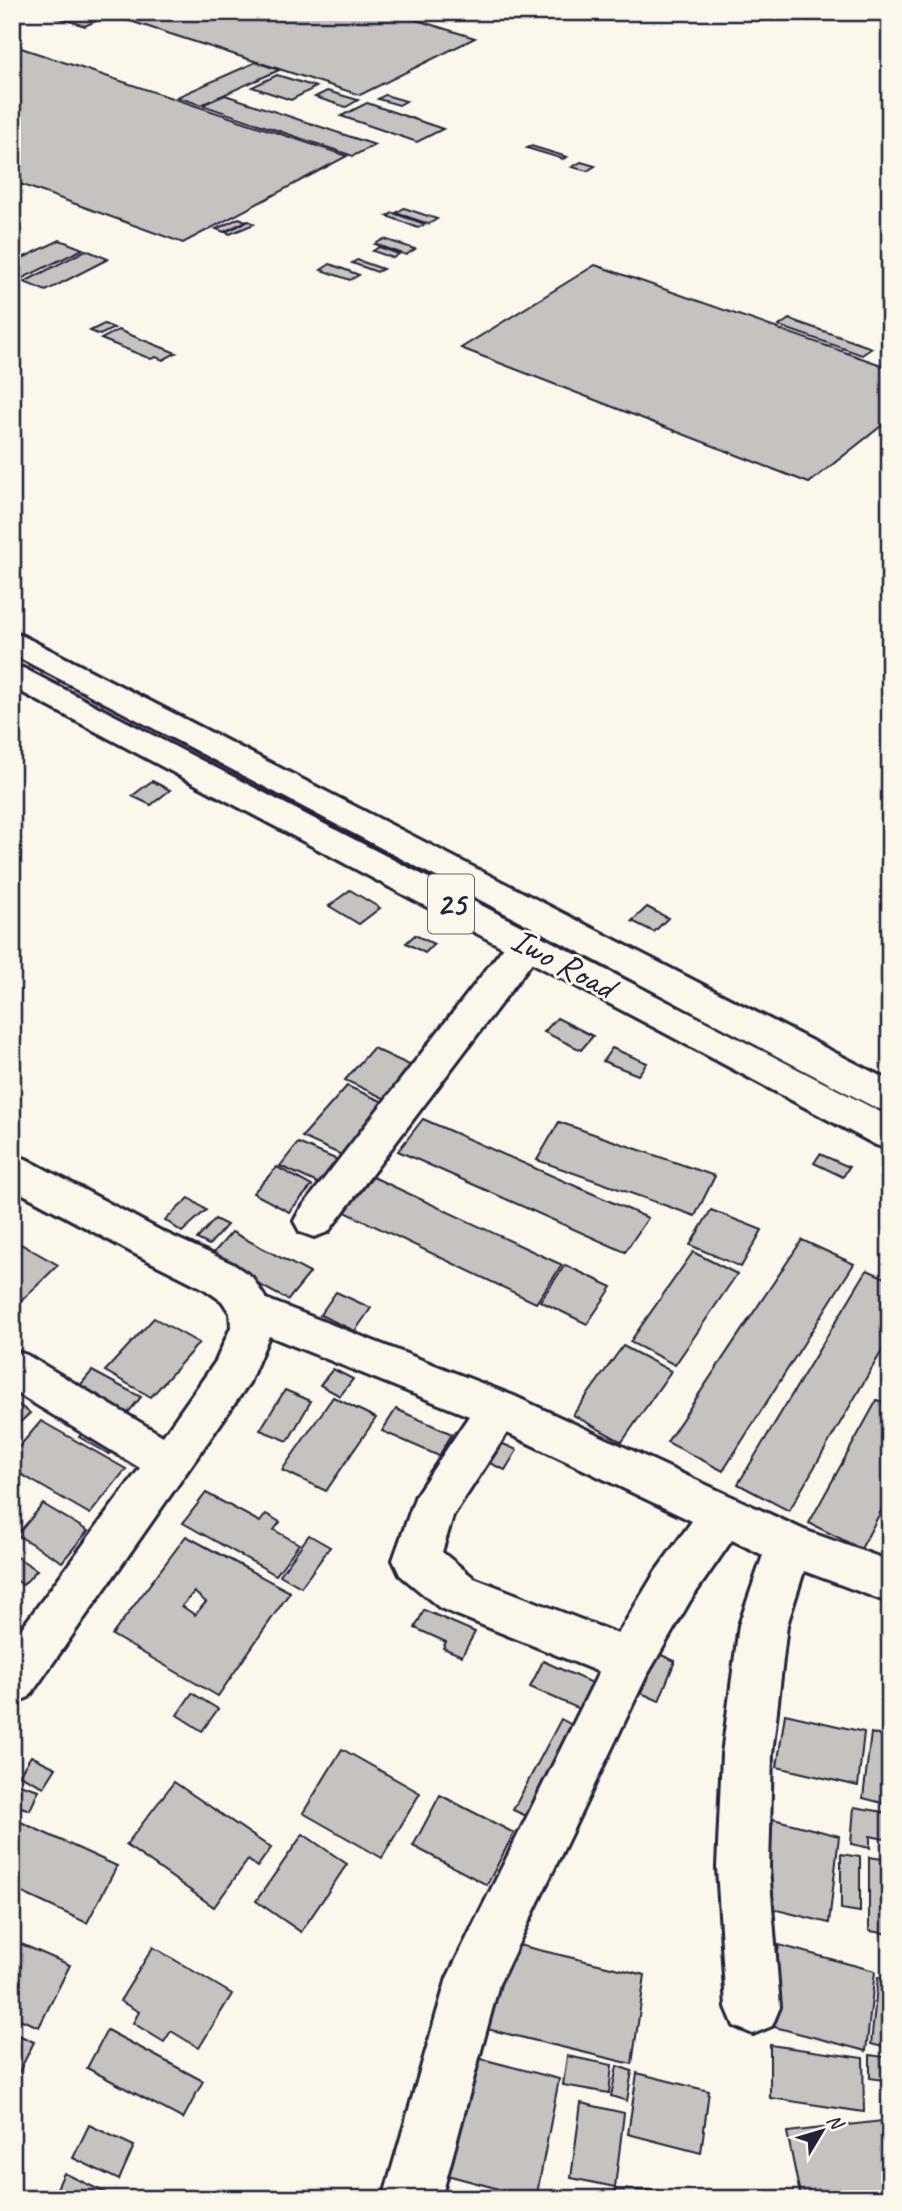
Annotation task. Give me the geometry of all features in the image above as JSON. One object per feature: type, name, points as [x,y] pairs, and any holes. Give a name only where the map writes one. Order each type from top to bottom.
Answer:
[{"type":"street","name":"Iwo Road","points":[[18,660],[526,944],[890,1135]]},
{"type":"street","name":"Iwo Road","points":[[18,660],[890,1098]]},
{"type":"street","points":[[314,1221],[526,944]]},
{"type":"street","points":[[12,1170],[149,1244],[218,1276],[237,1289],[251,1311],[252,1327],[234,1370],[12,1681]]},
{"type":"street","points":[[251,1311],[499,1409],[789,1545],[890,1582]]},
{"type":"street","points":[[12,1368],[170,1463]]},
{"type":"street","points":[[499,1409],[432,1509],[416,1560],[457,1593],[629,1661]]},
{"type":"street","points":[[412,2199],[474,1978],[629,1661],[673,1586],[723,1514]]},
{"type":"street","points":[[753,2007],[743,1868],[747,1754],[763,1625],[789,1545]]},
{"type":"building","points":[[73,12],[100,19],[85,26],[60,18]]},
{"type":"building","points":[[102,12],[390,12],[475,38],[360,95]]},
{"type":"building","points":[[12,45],[347,156],[183,243],[12,181]]},
{"type":"building","points":[[256,62],[279,70],[201,105],[177,97]]},
{"type":"building","points":[[277,75],[316,87],[291,100],[252,87]]},
{"type":"building","points":[[327,91],[358,100],[346,107],[315,97]]},
{"type":"building","points":[[225,95],[375,145],[353,156],[202,105]]},
{"type":"building","points":[[385,95],[406,101],[399,105],[378,99]]},
{"type":"building","points":[[367,103],[443,129],[417,142],[341,116]]},
{"type":"building","points":[[531,146],[567,157],[563,159],[527,148]]},
{"type":"building","points":[[581,162],[595,166],[587,171],[572,167]]},
{"type":"building","points":[[404,208],[437,219],[429,224],[396,213]]},
{"type":"building","points":[[393,213],[425,224],[418,228],[387,216]]},
{"type":"building","points":[[239,218],[246,221],[224,232],[216,229]]},
{"type":"building","points":[[249,221],[254,224],[230,234],[225,232]]},
{"type":"building","points":[[384,239],[415,249],[406,255],[375,244]]},
{"type":"building","points":[[60,240],[83,249],[21,279],[12,276],[12,263]]},
{"type":"building","points":[[379,247],[399,254],[393,258],[373,251]]},
{"type":"building","points":[[86,250],[108,259],[46,291],[24,282]]},
{"type":"building","points":[[357,260],[383,269],[377,272],[352,263]]},
{"type":"building","points":[[330,264],[359,275],[350,280],[321,270]]},
{"type":"building","points":[[595,265],[890,368],[890,419],[809,483],[461,348]]},
{"type":"building","points":[[789,319],[872,348],[862,355],[779,326]]},
{"type":"building","points":[[104,324],[114,328],[100,335],[90,331]]},
{"type":"building","points":[[118,330],[176,353],[163,360],[156,357],[151,359],[101,339]]},
{"type":"building","points":[[152,781],[170,790],[151,805],[132,796]]},
{"type":"building","points":[[350,890],[380,908],[359,924],[329,906]]},
{"type":"building","points":[[647,907],[668,918],[654,932],[632,921]]},
{"type":"building","points":[[415,935],[434,944],[425,953],[406,943]]},
{"type":"building","points":[[557,1018],[593,1036],[581,1050],[544,1032]]},
{"type":"building","points":[[373,1048],[418,1069],[390,1101],[345,1080]]},
{"type":"building","points":[[612,1048],[647,1063],[638,1075],[603,1061]]},
{"type":"building","points":[[347,1086],[388,1104],[344,1156],[302,1137]]},
{"type":"building","points":[[423,1119],[648,1218],[625,1252],[398,1151]]},
{"type":"building","points":[[559,1122],[715,1176],[695,1216],[537,1160]]},
{"type":"building","points":[[298,1143],[340,1161],[322,1185],[280,1166]]},
{"type":"building","points":[[820,1154],[849,1167],[843,1177],[814,1163]]},
{"type":"building","points":[[277,1167],[312,1186],[289,1212],[253,1193]]},
{"type":"building","points":[[373,1177],[562,1265],[536,1303],[345,1212]]},
{"type":"building","points":[[189,1198],[206,1210],[182,1232],[165,1220]]},
{"type":"building","points":[[711,1210],[762,1230],[741,1267],[690,1245]]},
{"type":"building","points":[[215,1219],[227,1225],[209,1245],[197,1239]]},
{"type":"building","points":[[232,1232],[310,1273],[288,1300],[209,1258]]},
{"type":"building","points":[[12,1239],[58,1265],[12,1310]]},
{"type":"building","points":[[802,1240],[854,1264],[723,1471],[667,1442]]},
{"type":"building","points":[[693,1252],[737,1274],[675,1365],[630,1342]]},
{"type":"building","points":[[565,1265],[612,1287],[587,1324],[540,1301]]},
{"type":"building","points":[[867,1270],[890,1280],[890,1337],[789,1511],[738,1484]]},
{"type":"building","points":[[336,1292],[371,1308],[355,1331],[320,1315]]},
{"type":"building","points":[[154,1318],[199,1343],[151,1397],[105,1371]]},
{"type":"building","points":[[623,1346],[671,1371],[622,1442],[573,1415]]},
{"type":"building","points":[[333,1369],[353,1379],[340,1396],[320,1385]]},
{"type":"building","points":[[92,1371],[141,1397],[127,1414],[78,1388]]},
{"type":"building","points":[[285,1390],[311,1401],[288,1441],[260,1430]]},
{"type":"building","points":[[333,1397],[376,1418],[326,1491],[282,1470]]},
{"type":"building","points":[[12,1400],[30,1413],[12,1430]]},
{"type":"building","points":[[877,1400],[890,1405],[890,1494],[861,1549],[809,1523]]},
{"type":"building","points":[[396,1409],[452,1434],[439,1456],[382,1431]]},
{"type":"building","points":[[41,1421],[126,1469],[90,1514],[12,1469],[12,1455]]},
{"type":"building","points":[[91,1423],[121,1440],[109,1454],[79,1437]]},
{"type":"building","points":[[489,1438],[517,1450],[505,1470],[478,1458]]},
{"type":"building","points":[[206,1493],[260,1522],[266,1514],[280,1522],[274,1530],[299,1544],[276,1575],[183,1523]]},
{"type":"building","points":[[43,1504],[88,1531],[62,1562],[17,1535]]},
{"type":"building","points":[[309,1535],[330,1547],[301,1587],[280,1575]]},
{"type":"building","points":[[186,1536],[290,1592],[218,1696],[112,1635]],"holes":[[[194,1592],[206,1602],[195,1615],[182,1606]]]},
{"type":"building","points":[[15,1556],[37,1570],[23,1585],[12,1577],[12,1559]]},
{"type":"building","points":[[424,1610],[475,1632],[462,1656],[443,1648],[446,1642],[415,1628]]},
{"type":"building","points":[[657,1653],[675,1661],[659,1701],[641,1693]]},
{"type":"building","points":[[543,1661],[605,1689],[593,1715],[530,1687]]},
{"type":"building","points":[[192,1693],[218,1709],[202,1731],[177,1715]]},
{"type":"building","points":[[785,1714],[864,1732],[858,1786],[777,1767]]},
{"type":"building","points":[[561,1719],[579,1729],[533,1819],[513,1810]]},
{"type":"building","points":[[871,1733],[890,1738],[890,1805],[863,1798]]},
{"type":"building","points":[[342,1749],[420,1793],[382,1858],[303,1813]]},
{"type":"building","points":[[31,1756],[56,1768],[44,1787],[19,1775]]},
{"type":"building","points":[[12,1782],[39,1790],[30,1810],[12,1804]]},
{"type":"building","points":[[174,1782],[271,1848],[257,1867],[248,1860],[214,1907],[126,1845]]},
{"type":"building","points":[[440,1795],[514,1833],[487,1885],[413,1846]]},
{"type":"building","points":[[854,1807],[890,1813],[889,1840],[870,1836],[870,1848],[851,1844]]},
{"type":"building","points":[[12,1818],[117,1866],[87,1923],[12,1888]]},
{"type":"building","points":[[773,1819],[839,1836],[829,1923],[761,1906]]},
{"type":"building","points":[[303,1834],[347,1864],[301,1932],[256,1901]]},
{"type":"building","points":[[841,1854],[860,1857],[860,1912],[841,1909]]},
{"type":"building","points":[[869,1857],[890,1860],[890,1934],[869,1931]]},
{"type":"building","points":[[12,1940],[70,1965],[39,2027],[12,2016]]},
{"type":"building","points":[[501,1941],[645,1975],[632,2064],[483,2028]]},
{"type":"building","points":[[779,1945],[875,1971],[866,2051],[767,2025]]},
{"type":"building","points":[[153,1947],[232,1994],[199,2048],[171,2031],[164,2042],[133,2023],[139,2012],[120,2001]]},
{"type":"building","points":[[878,1977],[890,1980],[890,2049],[871,2044]]},
{"type":"building","points":[[107,2030],[203,2081],[183,2119],[87,2068]]},
{"type":"building","points":[[12,2032],[34,2042],[12,2086]]},
{"type":"building","points":[[770,2045],[863,2058],[864,2112],[770,2098]]},
{"type":"building","points":[[870,2055],[890,2058],[890,2081],[870,2078]]},
{"type":"building","points":[[567,2056],[612,2065],[609,2093],[563,2085]]},
{"type":"building","points":[[474,2057],[559,2079],[536,2199],[447,2175]]},
{"type":"building","points":[[617,2066],[632,2071],[627,2101],[611,2096]]},
{"type":"building","points":[[637,2073],[709,2091],[701,2153],[628,2134]]},
{"type":"building","points":[[581,2103],[624,2113],[615,2187],[571,2178]]},
{"type":"building","points":[[882,2121],[890,2153],[890,2199],[801,2199],[787,2132]]},
{"type":"building","points":[[89,2125],[134,2146],[119,2180],[73,2158]]},
{"type":"building","points":[[64,2173],[108,2194],[106,2199],[52,2199]]},
{"type":"building","points":[[615,2189],[660,2191],[660,2199],[615,2199]]}]
